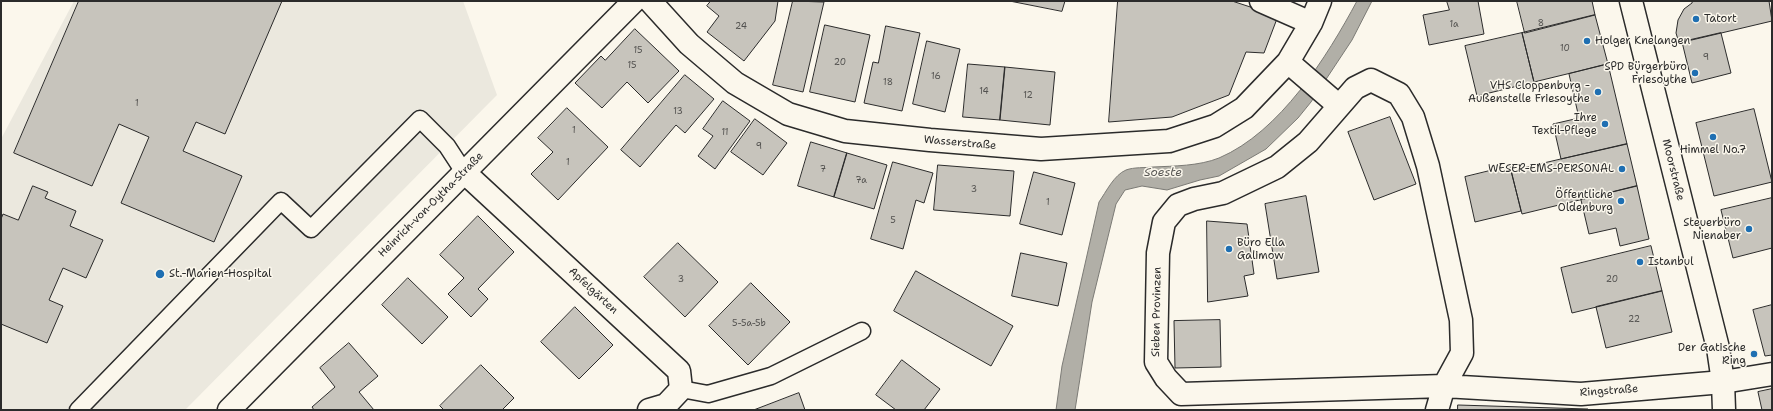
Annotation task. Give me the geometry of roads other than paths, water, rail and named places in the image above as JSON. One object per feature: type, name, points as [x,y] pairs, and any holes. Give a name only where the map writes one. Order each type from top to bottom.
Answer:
[{"type":"street","name":"Heinrich-von-Oytha-Straße","points":[[238,407],[464,172],[634,1]]},
{"type":"street","name":"Wasserstraße","points":[[650,1],[689,44],[735,83],[788,114],[845,131],[930,140],[1042,149],[1169,141],[1214,126],[1244,108],[1292,66],[1320,1]]},
{"type":"street","points":[[1260,1],[1311,24]]},
{"type":"street","name":"Moorstraße","points":[[1630,1],[1718,348],[1723,382],[1724,410]]},
{"type":"street","points":[[1292,66],[1331,99]]},
{"type":"street","name":"Sieben Provinzen","points":[[1437,410],[1444,386],[1462,353],[1461,320],[1428,166],[1413,117],[1399,94],[1370,80],[1331,99],[1308,142],[1277,167],[1223,193],[1194,199],[1178,205],[1164,222],[1158,253],[1156,362],[1166,378],[1181,394],[1444,386]]},
{"type":"street","name":"Apfelgärten","points":[[464,172],[680,372],[682,389]]},
{"type":"street","name":"Ringstraße","points":[[1444,386],[1581,394],[1723,382],[1772,374]]},
{"type":"street","points":[[649,410],[666,405],[682,389]]},
{"type":"lane","points":[[78,410],[281,201],[311,229],[420,119],[447,146],[464,172]]},
{"type":"lane","points":[[682,389],[708,394],[771,376],[862,330]]},
{"type":"water","name":"Soeste","points":[[1357,1],[1372,1],[1352,40],[1311,102],[1298,118],[1266,149],[1219,176],[1167,190],[1142,186],[1125,190],[1116,204],[1092,302],[1075,410],[1056,410],[1062,366],[1099,202],[1111,184],[1122,172],[1129,169],[1203,163],[1219,158],[1241,146],[1282,112],[1300,91],[1331,46]]},
{"type":"place","name":"Tatort","points":[[1696,19]]},
{"type":"place","name":"Holger Knelangen","points":[[1587,41]]},
{"type":"place","name":"SPD Bürgerbüro Friesoythe","points":[[1695,73]]},
{"type":"place","name":"VHS Cloppenburg - Außenstelle Friesoythe","points":[[1598,92]]},
{"type":"place","name":"Ihre Textil-Pflege","points":[[1605,124]]},
{"type":"place","name":"Himmel No.7","points":[[1713,137]]},
{"type":"place","name":"WESER-EMS-PERSONAL","points":[[1622,169]]},
{"type":"place","name":"Öffentliche Oldenburg","points":[[1621,201]]},
{"type":"place","name":"Steuerbüro Nienaber","points":[[1749,229]]},
{"type":"place","name":"Büro Ella Galimow","points":[[1229,249]]},
{"type":"place","name":"Istanbul","points":[[1640,262]]},
{"type":"place","name":"St.-Marien-Hospital","points":[[160,274]]},
{"type":"place","name":"Der Gatische Ring","points":[[1754,354]]}]
